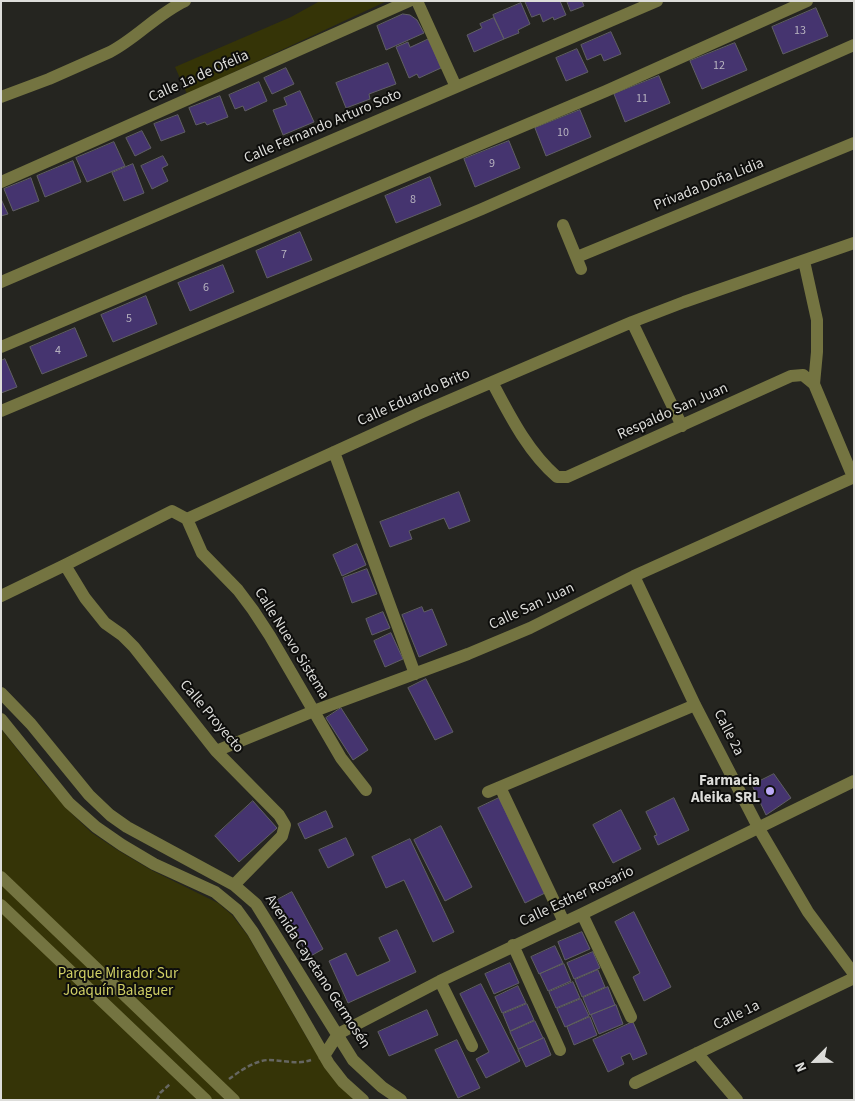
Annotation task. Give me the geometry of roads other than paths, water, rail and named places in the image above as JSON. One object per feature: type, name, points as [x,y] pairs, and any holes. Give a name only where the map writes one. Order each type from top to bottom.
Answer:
[{"type":"street","points":[[1,97],[49,79],[110,52],[163,14],[185,1]]},
{"type":"street","name":"Calle 1a de Ofelia","points":[[1,182],[409,1]]},
{"type":"street","points":[[417,1],[456,87]]},
{"type":"street","name":"Calle Fernando Arturo Soto","points":[[1,282],[657,1]]},
{"type":"street","points":[[1,347],[606,91],[807,1]]},
{"type":"street","points":[[1,411],[473,213],[854,45]]},
{"type":"street","name":"Privada Doña Lidia","points":[[577,257],[854,143]]},
{"type":"street","points":[[563,225],[581,269]]},
{"type":"street","name":"Calle Eduardo Brito","points":[[187,519],[420,413],[632,322],[854,243]]},
{"type":"street","points":[[804,260],[817,320],[814,384],[853,477]]},
{"type":"street","points":[[632,322],[682,426]]},
{"type":"street","name":"Respaldo San Juan","points":[[492,382],[516,426],[546,468],[557,477],[567,477],[791,376],[803,375],[814,384]]},
{"type":"street","points":[[334,452],[415,674]]},
{"type":"street","name":"Calle San Juan","points":[[216,751],[314,711],[415,674],[530,628],[634,576],[853,477]]},
{"type":"street","points":[[1,596],[65,566],[172,510],[187,519]]},
{"type":"street","name":"Calle Nuevo Sistema","points":[[187,519],[202,553],[238,590],[253,610],[341,758],[366,790]]},
{"type":"street","name":"Calle Proyecto","points":[[65,566],[85,598],[105,623],[122,635],[134,647],[216,751],[279,815],[285,825],[282,836],[234,885]]},
{"type":"street","name":"Calle 2a","points":[[634,576],[695,705],[758,827],[808,912],[854,974]]},
{"type":"street","name":"Avenida Cayetano Germosén","points":[[1,693],[31,724],[89,795],[110,815],[127,827],[234,885],[256,904],[353,1060],[382,1087],[400,1100]]},
{"type":"street","points":[[488,792],[695,705]]},
{"type":"street","points":[[1,719],[69,803],[96,827],[154,864],[215,892],[237,910],[253,932],[324,1056],[343,1082],[363,1100]]},
{"type":"street","points":[[500,787],[564,922]]},
{"type":"street","name":"Calle Esther Rosario","points":[[338,1034],[513,945],[582,914],[758,827],[852,787]]},
{"type":"street","points":[[1,877],[234,1100]]},
{"type":"street","points":[[1,905],[206,1100]]},
{"type":"street","points":[[582,914],[631,1017]]},
{"type":"street","points":[[513,945],[560,1050]]},
{"type":"street","name":"Calle 1a","points":[[634,1083],[854,978]]},
{"type":"street","points":[[440,981],[472,1046]]},
{"type":"street","points":[[324,1056],[338,1034]]},
{"type":"street","points":[[697,1053],[737,1100]]},
{"type":"place","name":"Farmacia Aleika SRL","points":[[770,791]]},
{"type":"park label","name":"Parque Mirador Sur Joaquín Balaguer","points":[[118,984]]}]
